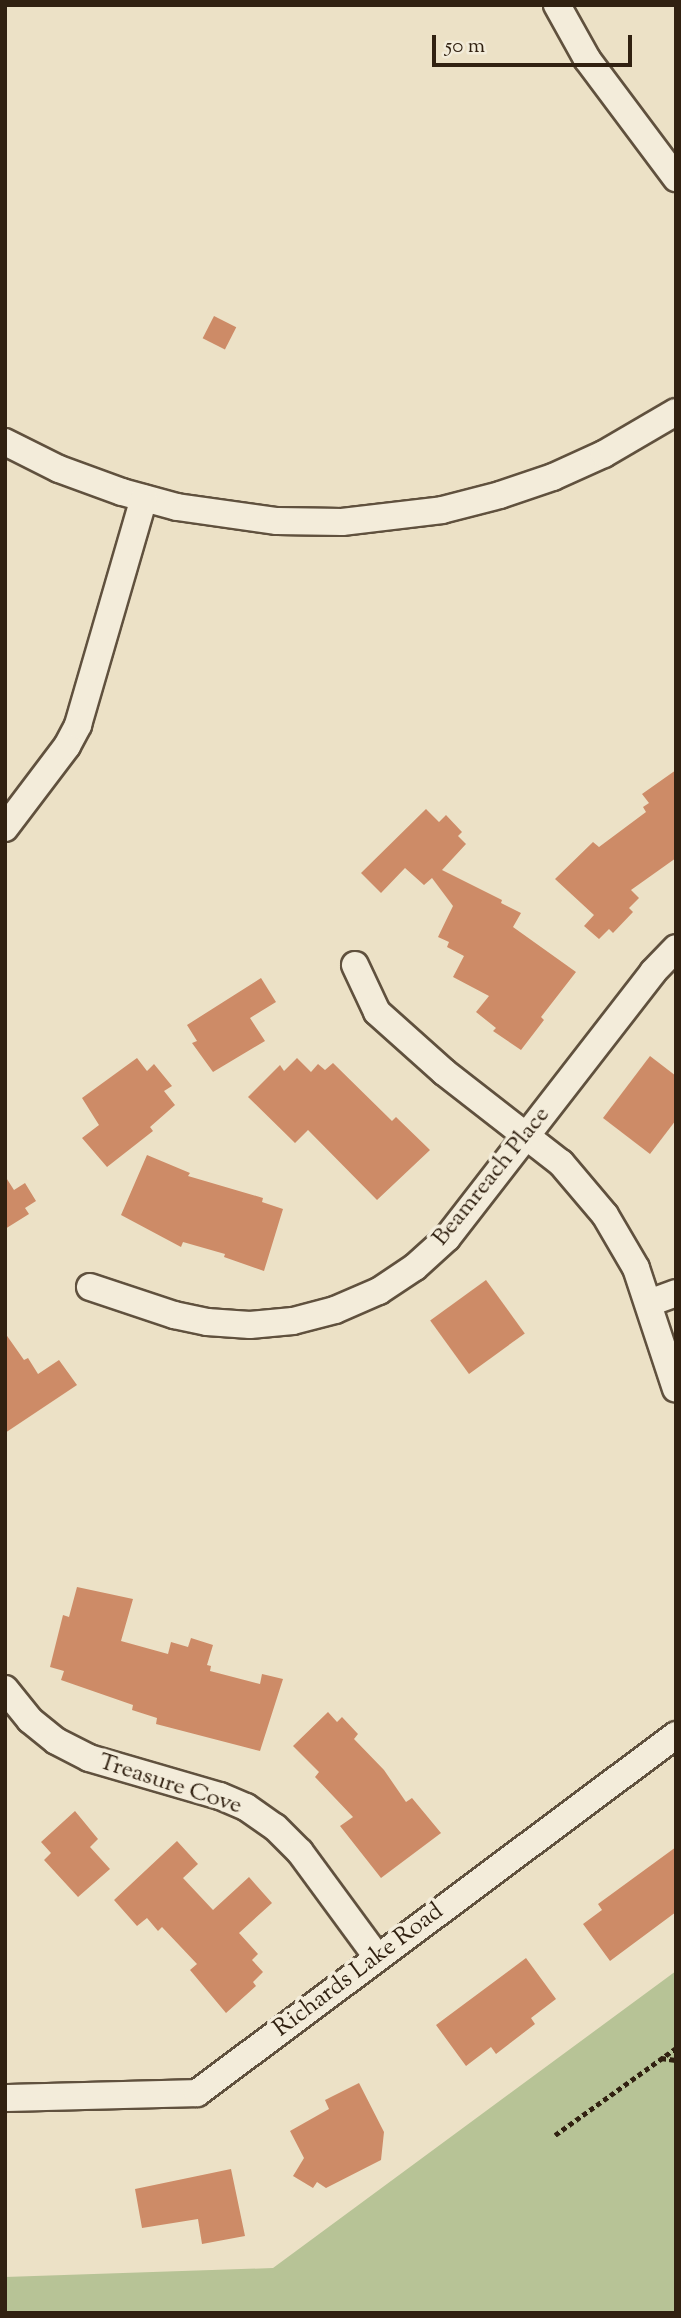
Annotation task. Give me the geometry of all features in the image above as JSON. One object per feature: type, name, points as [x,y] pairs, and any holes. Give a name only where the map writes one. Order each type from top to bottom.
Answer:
[{"type":"street","points":[[557,5],[587,59],[676,178]]},
{"type":"street","points":[[5,442],[59,469],[144,498],[221,515],[277,521],[342,522],[401,516],[500,495],[553,477],[604,454],[676,412]]},
{"type":"street","points":[[5,828],[67,747],[78,726],[144,498]]},
{"type":"street","name":"Beamreach Place","points":[[90,1287],[174,1315],[207,1322],[250,1325],[293,1321],[335,1310],[379,1291],[415,1268],[447,1238],[653,972],[676,948]]},
{"type":"street","points":[[355,965],[377,1012],[444,1072],[561,1163],[605,1215],[625,1246],[649,1303],[676,1389]]},
{"type":"street","points":[[649,1303],[676,1293]]},
{"type":"street","name":"Treasure Cove","points":[[5,1689],[30,1720],[67,1747],[89,1758],[220,1796],[246,1807],[275,1827],[300,1852],[377,1957]]},
{"type":"street","name":"Richards Lake Road","points":[[5,2098],[197,2093],[676,1735]]},
{"type":"path","points":[[555,2135],[676,2048]]},
{"type":"path","points":[[660,2058],[676,2060]]},
{"type":"green space","points":[[676,1971],[676,2313],[5,2313],[5,2277],[273,2268]]},
{"type":"building","points":[[214,316],[236,327],[225,350],[203,338]]},
{"type":"building","points":[[676,770],[676,858],[631,890],[639,898],[629,908],[633,912],[613,933],[609,929],[599,939],[584,926],[594,915],[555,879],[593,842],[599,847],[646,812],[643,807],[649,803],[642,794]]},
{"type":"building","points":[[426,809],[439,822],[446,815],[462,832],[458,836],[466,844],[442,870],[502,900],[501,903],[521,913],[513,927],[576,972],[541,1017],[544,1020],[521,1050],[493,1031],[496,1028],[476,1012],[489,996],[453,977],[464,956],[447,947],[449,942],[438,937],[453,906],[432,878],[424,885],[405,868],[381,893],[361,873]]},
{"type":"building","points":[[261,978],[276,1002],[250,1018],[265,1041],[213,1072],[192,1043],[197,1041],[187,1025]]},
{"type":"building","points":[[650,1056],[676,1076],[676,1120],[650,1154],[603,1118]]},
{"type":"building","points":[[137,1058],[147,1071],[154,1064],[172,1086],[164,1091],[175,1105],[150,1127],[153,1131],[107,1167],[82,1138],[99,1125],[82,1098]]},
{"type":"building","points":[[297,1058],[311,1072],[318,1064],[325,1070],[333,1063],[392,1121],[396,1117],[430,1150],[377,1200],[308,1130],[295,1143],[248,1097],[280,1065],[284,1071]]},
{"type":"building","points":[[147,1155],[190,1173],[188,1176],[263,1198],[262,1202],[283,1209],[264,1271],[224,1257],[225,1254],[183,1242],[181,1247],[121,1215]]},
{"type":"building","points":[[5,1176],[14,1190],[25,1183],[36,1201],[25,1208],[29,1214],[5,1229]]},
{"type":"building","points":[[486,1280],[525,1333],[469,1374],[430,1321]]},
{"type":"building","points":[[5,1333],[24,1360],[28,1358],[38,1374],[59,1360],[77,1385],[5,1433]]},
{"type":"building","points":[[77,1587],[133,1599],[121,1641],[168,1654],[171,1642],[188,1647],[191,1638],[213,1645],[207,1665],[211,1666],[210,1671],[260,1684],[262,1674],[283,1679],[260,1751],[156,1724],[157,1718],[132,1710],[133,1705],[61,1680],[64,1671],[50,1667],[63,1615],[69,1617]]},
{"type":"building","points":[[328,1712],[337,1722],[342,1717],[358,1734],[354,1739],[384,1770],[406,1802],[412,1798],[441,1833],[381,1878],[340,1826],[353,1817],[315,1777],[319,1772],[293,1746]]},
{"type":"building","points":[[75,1811],[98,1839],[90,1847],[110,1869],[78,1897],[44,1860],[51,1853],[41,1842]]},
{"type":"building","points":[[177,1841],[198,1864],[183,1878],[213,1910],[249,1877],[272,1903],[239,1933],[258,1954],[252,1960],[263,1972],[253,1982],[256,1986],[226,2013],[190,1970],[197,1964],[162,1927],[158,1931],[147,1918],[137,1926],[114,1900]]},
{"type":"building","points":[[676,1847],[676,1912],[610,1961],[583,1924],[602,1910],[598,1904]]},
{"type":"building","points":[[526,1958],[556,1999],[531,2018],[535,2024],[496,2054],[491,2047],[466,2066],[436,2025]]},
{"type":"building","points":[[359,2083],[384,2132],[381,2160],[326,2188],[317,2182],[313,2188],[293,2176],[304,2158],[290,2131],[329,2109],[325,2100]]},
{"type":"building","points":[[231,2169],[245,2236],[202,2244],[198,2219],[142,2228],[135,2189]]}]
